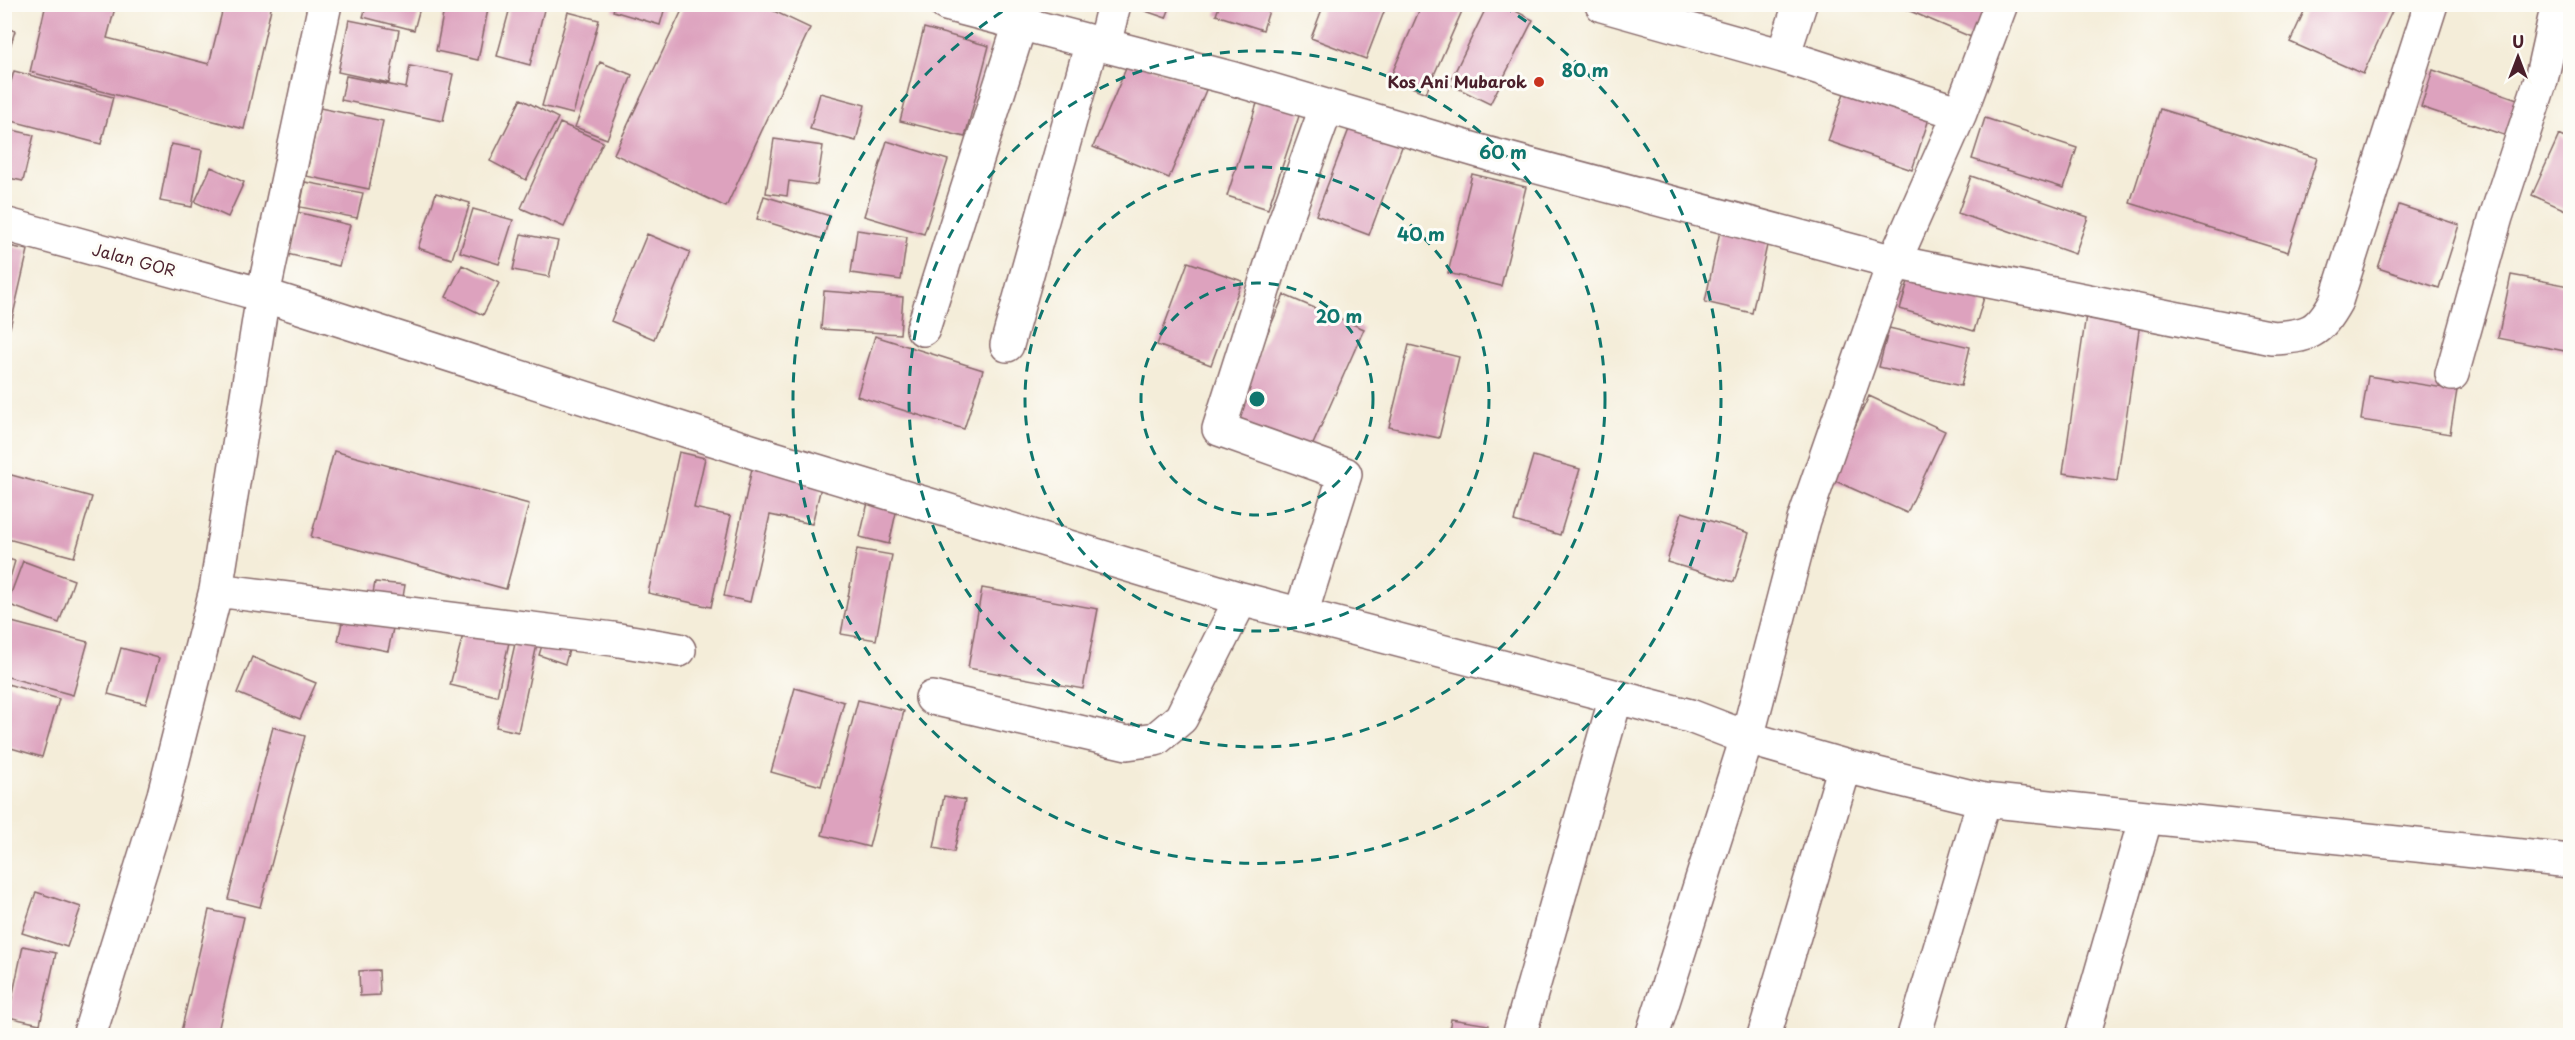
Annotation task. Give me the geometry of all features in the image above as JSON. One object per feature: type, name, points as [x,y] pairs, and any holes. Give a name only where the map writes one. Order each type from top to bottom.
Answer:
[{"type":"street","points":[[89,1035],[164,795],[216,590],[263,295],[325,4]]},
{"type":"street","points":[[946,4],[1098,43],[1327,106],[1489,154],[1894,262],[2272,338],[2300,336],[2317,329],[2325,322],[2336,301],[2431,4]]},
{"type":"street","points":[[1007,345],[1098,43],[1114,4]]},
{"type":"street","points":[[1783,56],[1800,4]]},
{"type":"street","points":[[1652,1035],[1747,738],[1804,520],[1894,262],[1960,113],[2001,4]]},
{"type":"street","points":[[2452,374],[2496,217],[2541,80],[2558,4]]},
{"type":"street","points":[[1602,5],[1783,56],[1960,113]]},
{"type":"street","points":[[923,329],[1020,24]]},
{"type":"street","points":[[1300,614],[1345,474],[1219,429],[1284,224],[1327,106]]},
{"type":"street","name":"Jalan GOR","points":[[4,224],[263,295],[757,453],[1241,599],[1690,716],[1747,738],[1845,766],[1984,800],[2571,861]]},
{"type":"street","points":[[216,590],[613,639],[679,650]]},
{"type":"street","points":[[932,698],[1127,743],[1156,739],[1180,718],[1241,599]]},
{"type":"street","points":[[1519,1035],[1616,697]]},
{"type":"street","points":[[1764,1035],[1845,766]]},
{"type":"street","points":[[1914,1035],[1984,800]]},
{"type":"street","points":[[2084,1035],[2146,817]]},
{"type":"building","points":[[46,4],[116,4],[107,38],[209,64],[224,4],[272,4],[244,129],[30,72]]},
{"type":"building","points":[[367,4],[421,4],[414,30],[363,17]]},
{"type":"building","points":[[445,4],[489,4],[478,60],[436,51]]},
{"type":"building","points":[[511,4],[545,6],[530,65],[497,56]]},
{"type":"building","points":[[615,4],[666,4],[660,25],[613,11]]},
{"type":"building","points":[[685,4],[759,4],[810,28],[726,207],[614,154]]},
{"type":"building","points":[[1220,4],[1271,4],[1263,30],[1216,15]]},
{"type":"building","points":[[1324,4],[1387,4],[1366,59],[1311,38]]},
{"type":"building","points":[[1422,4],[1447,4],[1462,11],[1426,93],[1390,78]]},
{"type":"building","points":[[1488,4],[1502,4],[1533,20],[1490,104],[1449,84]]},
{"type":"building","points":[[1905,4],[1994,4],[1978,40],[1903,8]]},
{"type":"building","points":[[1128,5],[1171,5],[1166,18]]},
{"type":"building","points":[[2307,5],[2388,5],[2394,7],[2363,74],[2290,42]]},
{"type":"building","points":[[568,12],[599,20],[573,114],[542,106]]},
{"type":"building","points":[[349,20],[399,30],[389,83],[338,72]]},
{"type":"building","points":[[4,27],[15,31],[5,63],[4,63]]},
{"type":"building","points":[[924,28],[989,46],[965,137],[900,121]]},
{"type":"building","points":[[1130,59],[1206,90],[1169,178],[1093,147]]},
{"type":"building","points":[[600,62],[632,75],[607,139],[575,127]]},
{"type":"building","points":[[410,66],[453,74],[443,121],[341,100],[346,76],[406,88]]},
{"type":"building","points":[[2433,70],[2523,101],[2510,137],[2421,107]]},
{"type":"building","points":[[14,71],[113,97],[101,144],[4,119],[4,106]]},
{"type":"building","points":[[1848,81],[1932,110],[1912,170],[1828,141]]},
{"type":"building","points":[[1262,88],[1304,101],[1268,209],[1227,196]]},
{"type":"building","points":[[820,93],[865,105],[856,141],[810,129]]},
{"type":"building","points":[[521,99],[558,118],[526,180],[490,161]]},
{"type":"building","points":[[320,108],[383,121],[369,189],[306,176]]},
{"type":"building","points":[[2160,109],[2317,158],[2288,252],[2130,203]]},
{"type":"building","points":[[1985,118],[2077,148],[2064,188],[1972,159]]},
{"type":"building","points":[[560,123],[603,142],[564,227],[521,208]]},
{"type":"building","points":[[1351,124],[1403,144],[1369,235],[1316,215]]},
{"type":"building","points":[[4,128],[34,135],[23,181],[4,177]]},
{"type":"building","points":[[2559,135],[2570,140],[2570,212],[2532,195]]},
{"type":"building","points":[[774,139],[823,146],[817,185],[789,181],[787,196],[766,193]]},
{"type":"building","points":[[887,141],[948,160],[924,234],[864,216]]},
{"type":"building","points":[[171,144],[202,150],[192,207],[160,201]]},
{"type":"building","points":[[211,167],[244,182],[228,217],[195,202]]},
{"type":"building","points":[[1472,174],[1526,187],[1501,286],[1448,273]]},
{"type":"building","points":[[1971,176],[2088,217],[2075,254],[1958,213]]},
{"type":"building","points":[[305,182],[363,193],[357,218],[300,207]]},
{"type":"building","points":[[436,193],[470,203],[452,259],[418,248]]},
{"type":"building","points":[[764,196],[830,216],[823,239],[757,219]]},
{"type":"building","points":[[2399,205],[2459,225],[2439,288],[2378,268]]},
{"type":"building","points":[[473,209],[513,220],[499,264],[460,252]]},
{"type":"building","points":[[297,212],[350,225],[339,266],[287,254]]},
{"type":"building","points":[[857,230],[907,237],[901,280],[851,273]]},
{"type":"building","points":[[1720,231],[1768,241],[1752,313],[1705,302]]},
{"type":"building","points":[[521,234],[558,241],[549,277],[513,270]]},
{"type":"building","points":[[647,234],[690,252],[654,339],[611,321]]},
{"type":"building","points":[[4,245],[28,250],[10,328],[4,327]]},
{"type":"building","points":[[1188,262],[1242,281],[1211,365],[1157,345]]},
{"type":"building","points":[[462,265],[499,283],[483,315],[446,297]]},
{"type":"building","points":[[1911,271],[1985,294],[1974,331],[1900,309]]},
{"type":"building","points":[[2511,275],[2570,286],[2570,352],[2498,338]]},
{"type":"building","points":[[824,291],[903,297],[900,334],[821,329]]},
{"type":"building","points":[[1284,295],[1364,329],[1306,460],[1227,426]]},
{"type":"building","points":[[2087,308],[2141,316],[2117,481],[2063,473]]},
{"type":"building","points":[[1889,328],[1970,347],[1961,386],[1879,367]]},
{"type":"building","points":[[875,336],[983,370],[964,429],[857,396]]},
{"type":"building","points":[[1409,345],[1459,357],[1439,438],[1389,427]]},
{"type":"building","points":[[2368,376],[2457,390],[2450,434],[2361,420]]},
{"type":"building","points":[[1869,396],[1945,431],[1907,513],[1831,479]]},
{"type":"building","points":[[334,451],[529,504],[506,589],[311,537]]},
{"type":"building","points":[[679,452],[705,458],[694,508],[731,516],[711,607],[648,593]]},
{"type":"building","points":[[1533,456],[1580,469],[1560,535],[1514,521]]},
{"type":"building","points":[[753,464],[823,479],[812,524],[770,515],[750,602],[724,596]]},
{"type":"building","points":[[4,473],[92,497],[74,557],[4,538]]},
{"type":"building","points":[[869,498],[898,504],[889,544],[860,537]]},
{"type":"building","points":[[1682,512],[1749,533],[1734,582],[1667,562]]},
{"type":"building","points":[[857,549],[892,555],[876,640],[841,634]]},
{"type":"building","points":[[4,558],[15,561],[5,595],[4,595]]},
{"type":"building","points":[[23,561],[74,580],[59,623],[7,604]]},
{"type":"building","points":[[375,582],[405,585],[402,603],[372,599]]},
{"type":"building","points":[[982,588],[1098,609],[1083,689],[968,668]]},
{"type":"building","points":[[344,613],[394,624],[388,651],[338,641]]},
{"type":"building","points":[[4,620],[88,642],[73,695],[4,676]]},
{"type":"building","points":[[465,627],[510,638],[497,696],[450,685]]},
{"type":"building","points":[[517,635],[538,640],[518,732],[496,727]]},
{"type":"building","points":[[543,642],[569,650],[565,664],[539,655]]},
{"type":"building","points":[[121,648],[159,658],[146,704],[108,694]]},
{"type":"building","points":[[252,657],[316,683],[300,719],[237,693]]},
{"type":"building","points":[[4,683],[59,699],[42,757],[4,746]]},
{"type":"building","points":[[795,688],[844,702],[821,786],[771,772]]},
{"type":"building","points":[[858,700],[904,711],[869,847],[822,835]]},
{"type":"building","points":[[273,727],[305,736],[260,907],[228,899]]},
{"type":"building","points":[[944,796],[965,800],[954,852],[934,848]]},
{"type":"building","points":[[36,892],[81,907],[67,947],[22,933]]},
{"type":"building","points":[[209,910],[244,917],[217,1036],[180,1036]]},
{"type":"building","points":[[23,946],[56,953],[40,1024],[8,1017]]},
{"type":"building","points":[[379,970],[380,995],[360,996],[359,971]]},
{"type":"building","points":[[1451,1019],[1489,1025],[1487,1036],[1448,1036]]},
{"type":"place","name":"Kos Ani Mubarok","points":[[1539,82]]}]
